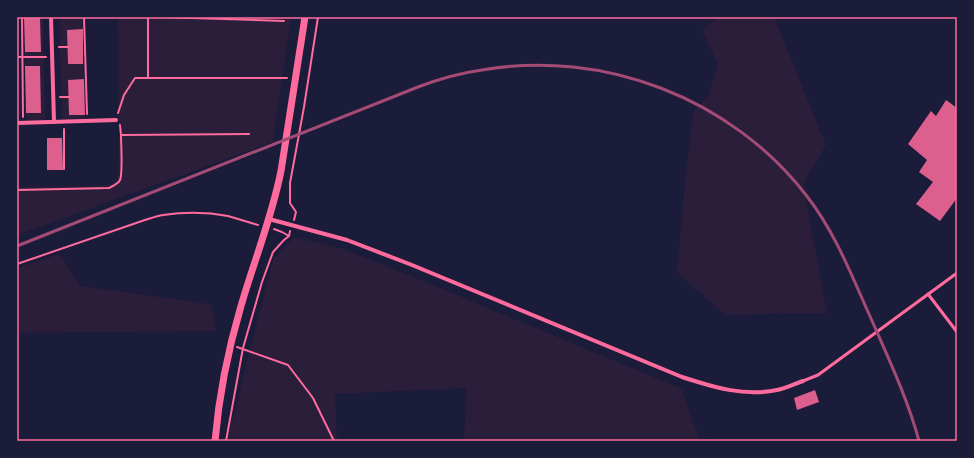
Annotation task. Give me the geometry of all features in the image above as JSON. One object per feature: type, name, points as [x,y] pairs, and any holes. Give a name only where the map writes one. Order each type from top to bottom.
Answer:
[{"type":"street","points":[[51,17],[54,122]]},
{"type":"street","points":[[215,441],[221,392],[230,345],[277,191],[305,17]]},
{"type":"street","points":[[17,123],[116,120]]},
{"type":"street","points":[[269,219],[347,240],[412,265],[682,377],[711,387],[731,391],[755,392],[776,390],[803,381]]},
{"type":"lane","points":[[803,381],[818,375],[957,273]]},
{"type":"lane","points":[[928,294],[957,332]]},
{"type":"path","points":[[22,17],[23,123]]},
{"type":"path","points":[[84,17],[87,121]]},
{"type":"path","points":[[148,17],[148,78]]},
{"type":"path","points":[[160,17],[284,21]]},
{"type":"path","points":[[226,441],[243,348],[269,260],[273,252],[289,236],[296,212],[290,203],[290,183],[318,17]]},
{"type":"path","points":[[17,57],[52,57]]},
{"type":"path","points":[[17,190],[110,188],[115,186],[120,180],[121,171],[120,123],[116,120],[124,95],[135,78],[295,78]]},
{"type":"path","points":[[64,122],[64,169]]},
{"type":"path","points":[[121,135],[250,134]]},
{"type":"path","points":[[17,264],[162,215],[198,213],[229,216],[282,232],[289,236]]},
{"type":"path","points":[[230,345],[243,348],[288,365],[313,398],[334,441]]},
{"type":"shaded area","points":[[40,17],[43,17],[45,122],[26,123],[26,113],[41,113],[40,66],[25,66],[25,52],[41,52]]},
{"type":"shaded area","points":[[59,17],[82,17],[83,29],[67,30],[68,64],[83,64],[84,79],[68,80],[69,115],[85,115],[85,121],[62,122]]},
{"type":"shaded area","points":[[118,17],[291,17],[273,142],[17,235],[17,187],[101,186],[111,184],[117,178],[119,161]]},
{"type":"shaded area","points":[[719,17],[774,17],[826,145],[803,184],[827,313],[725,315],[677,272],[693,112],[709,95],[718,64],[702,30]]},
{"type":"shaded area","points":[[294,237],[343,249],[682,389],[699,438],[711,441],[464,441],[466,388],[335,394],[337,441],[227,441],[273,259]]},
{"type":"shaded area","points":[[60,254],[80,286],[211,304],[216,331],[17,333],[17,268]]},
{"type":"building","points":[[24,17],[40,17],[41,52],[25,52]]},
{"type":"building","points":[[83,29],[83,64],[68,64],[67,30]]},
{"type":"building","points":[[25,66],[40,66],[41,113],[26,113]]},
{"type":"building","points":[[84,79],[85,115],[69,115],[68,80]]},
{"type":"building","points":[[946,100],[957,108],[957,198],[940,221],[916,204],[933,182],[919,172],[927,160],[908,144],[931,111],[936,116]]},
{"type":"building","points":[[47,138],[62,138],[63,170],[47,170]]},
{"type":"building","points":[[815,390],[819,402],[797,410],[794,398]]},
{"type":"railway","points":[[17,246],[434,81],[482,70],[528,65],[573,67],[618,75],[661,88],[702,107],[741,132],[776,161],[806,195],[826,225],[851,273],[898,381],[910,411],[919,441]]}]
